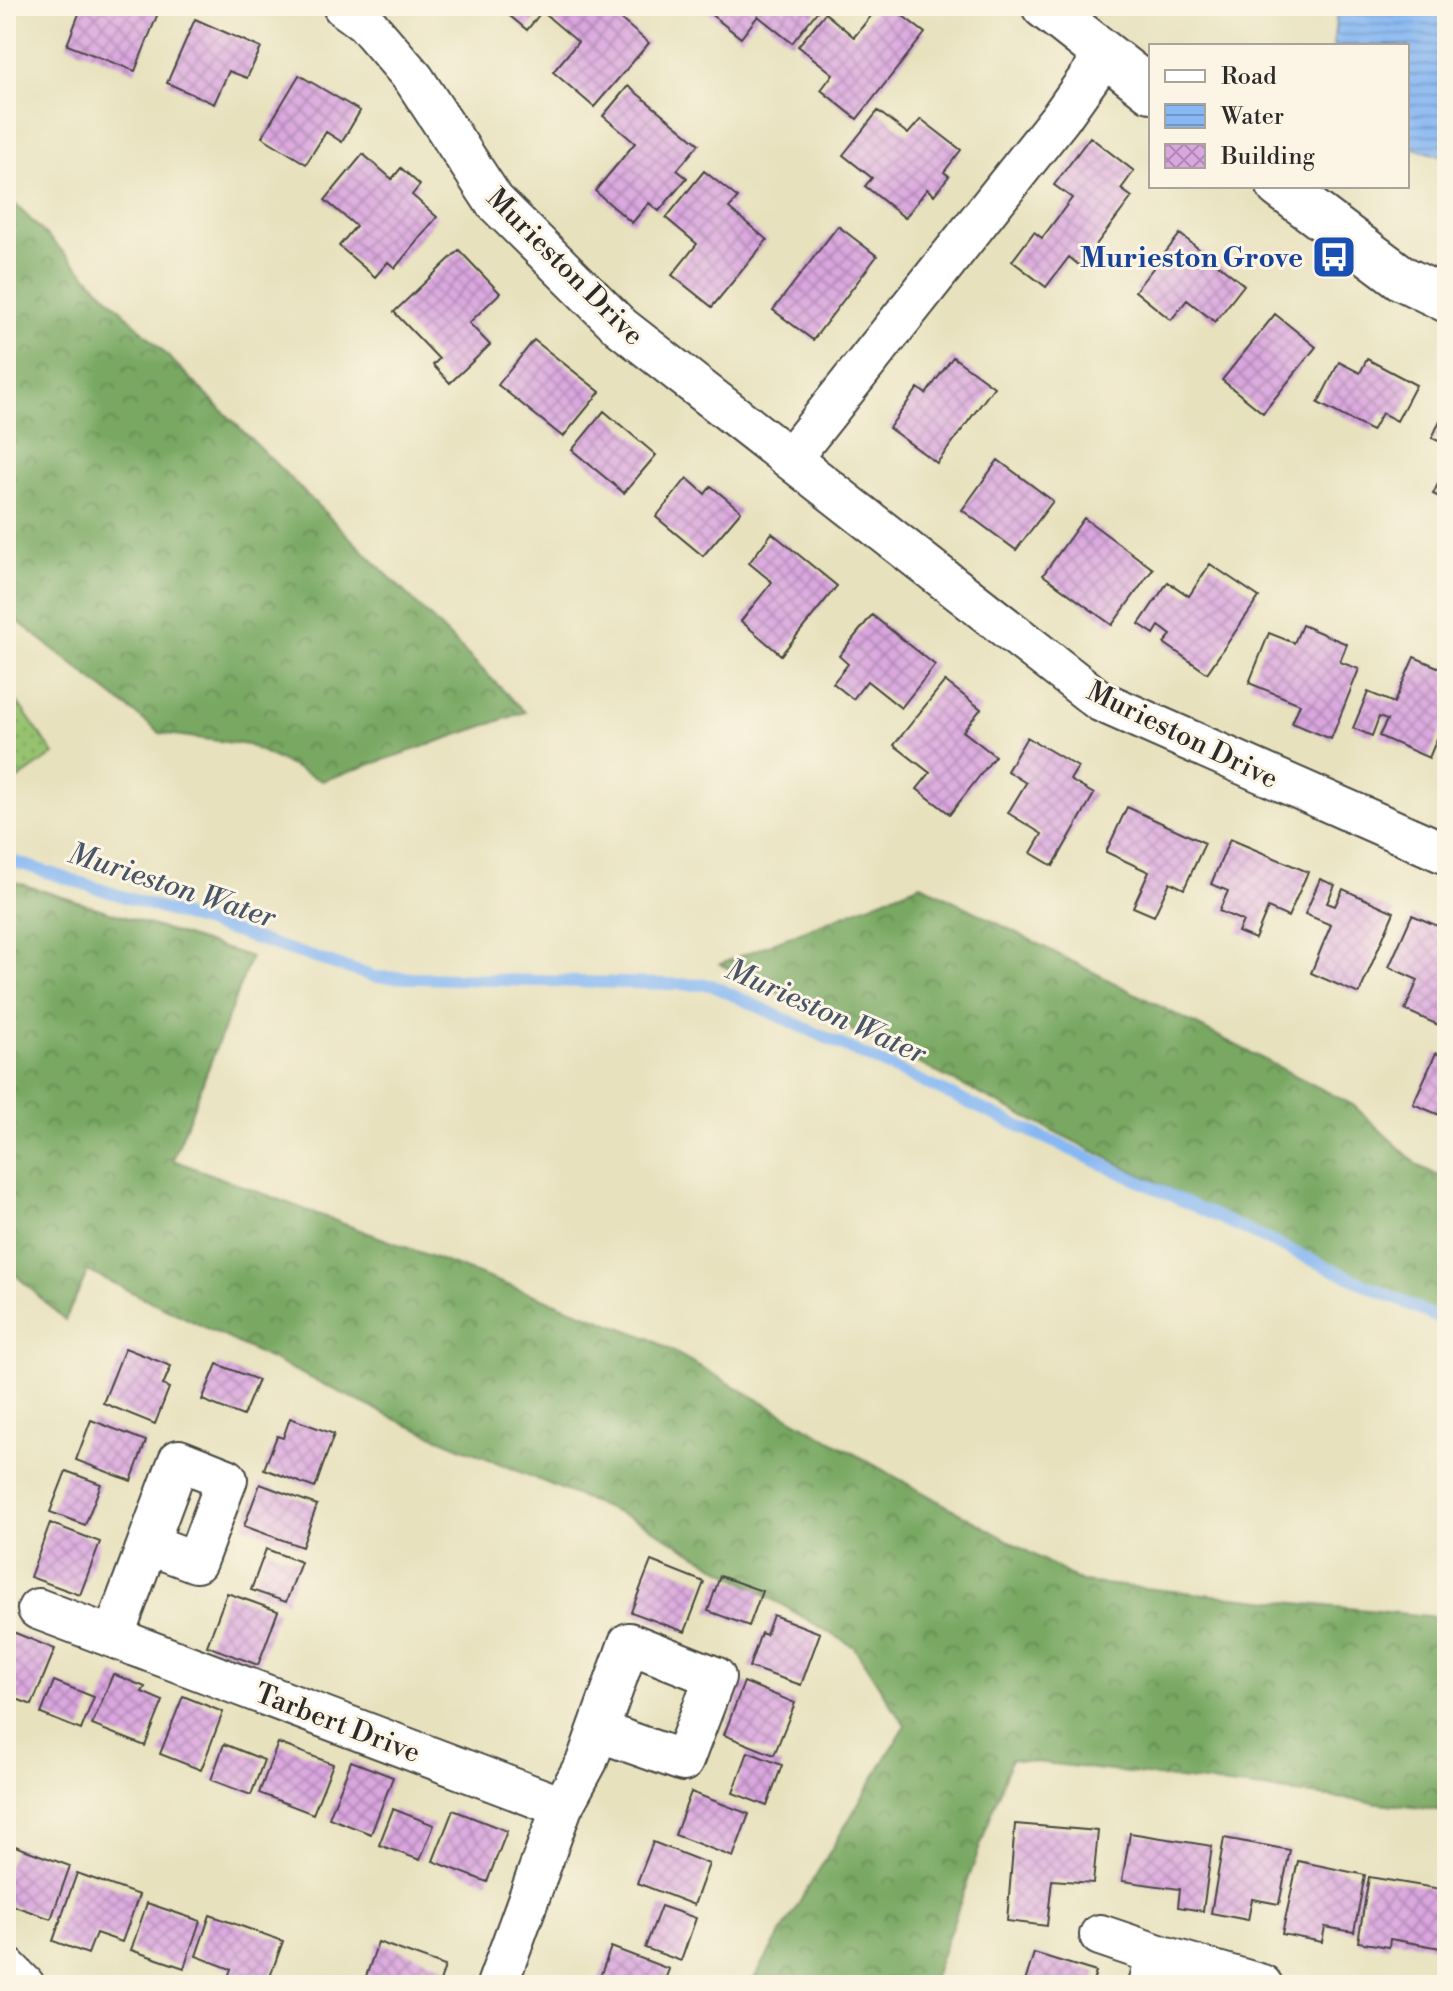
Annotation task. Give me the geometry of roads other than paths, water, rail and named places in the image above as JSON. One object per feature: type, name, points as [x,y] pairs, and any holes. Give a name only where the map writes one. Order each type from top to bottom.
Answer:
[{"type":"street","name":"Murieston Drive","points":[[343,6],[365,22],[414,79],[494,201],[621,327],[1100,701],[1447,854]]},
{"type":"street","points":[[1044,6],[1149,88]]},
{"type":"street","points":[[790,459],[1061,117],[1105,55]]},
{"type":"street","points":[[1282,188],[1402,278],[1447,300]]},
{"type":"street","points":[[113,1637],[148,1544]]},
{"type":"street","name":"Tarbert Drive","points":[[38,1609],[562,1807]]},
{"type":"street","points":[[497,1985],[562,1807],[587,1761],[598,1731]]},
{"type":"street","points":[[1100,1935],[1152,1970],[1262,1985]]},
{"type":"street","points":[[6,1967],[24,1985]]},
{"type":"water","points":[[1338,6],[1447,6],[1447,158],[1409,147],[1409,44],[1333,44]]},
{"type":"waterway","name":"Murieston Water","points":[[6,859],[375,977],[711,985],[1447,1322]]},
{"type":"place","name":"Murieston Grove","points":[[1334,257]]}]
